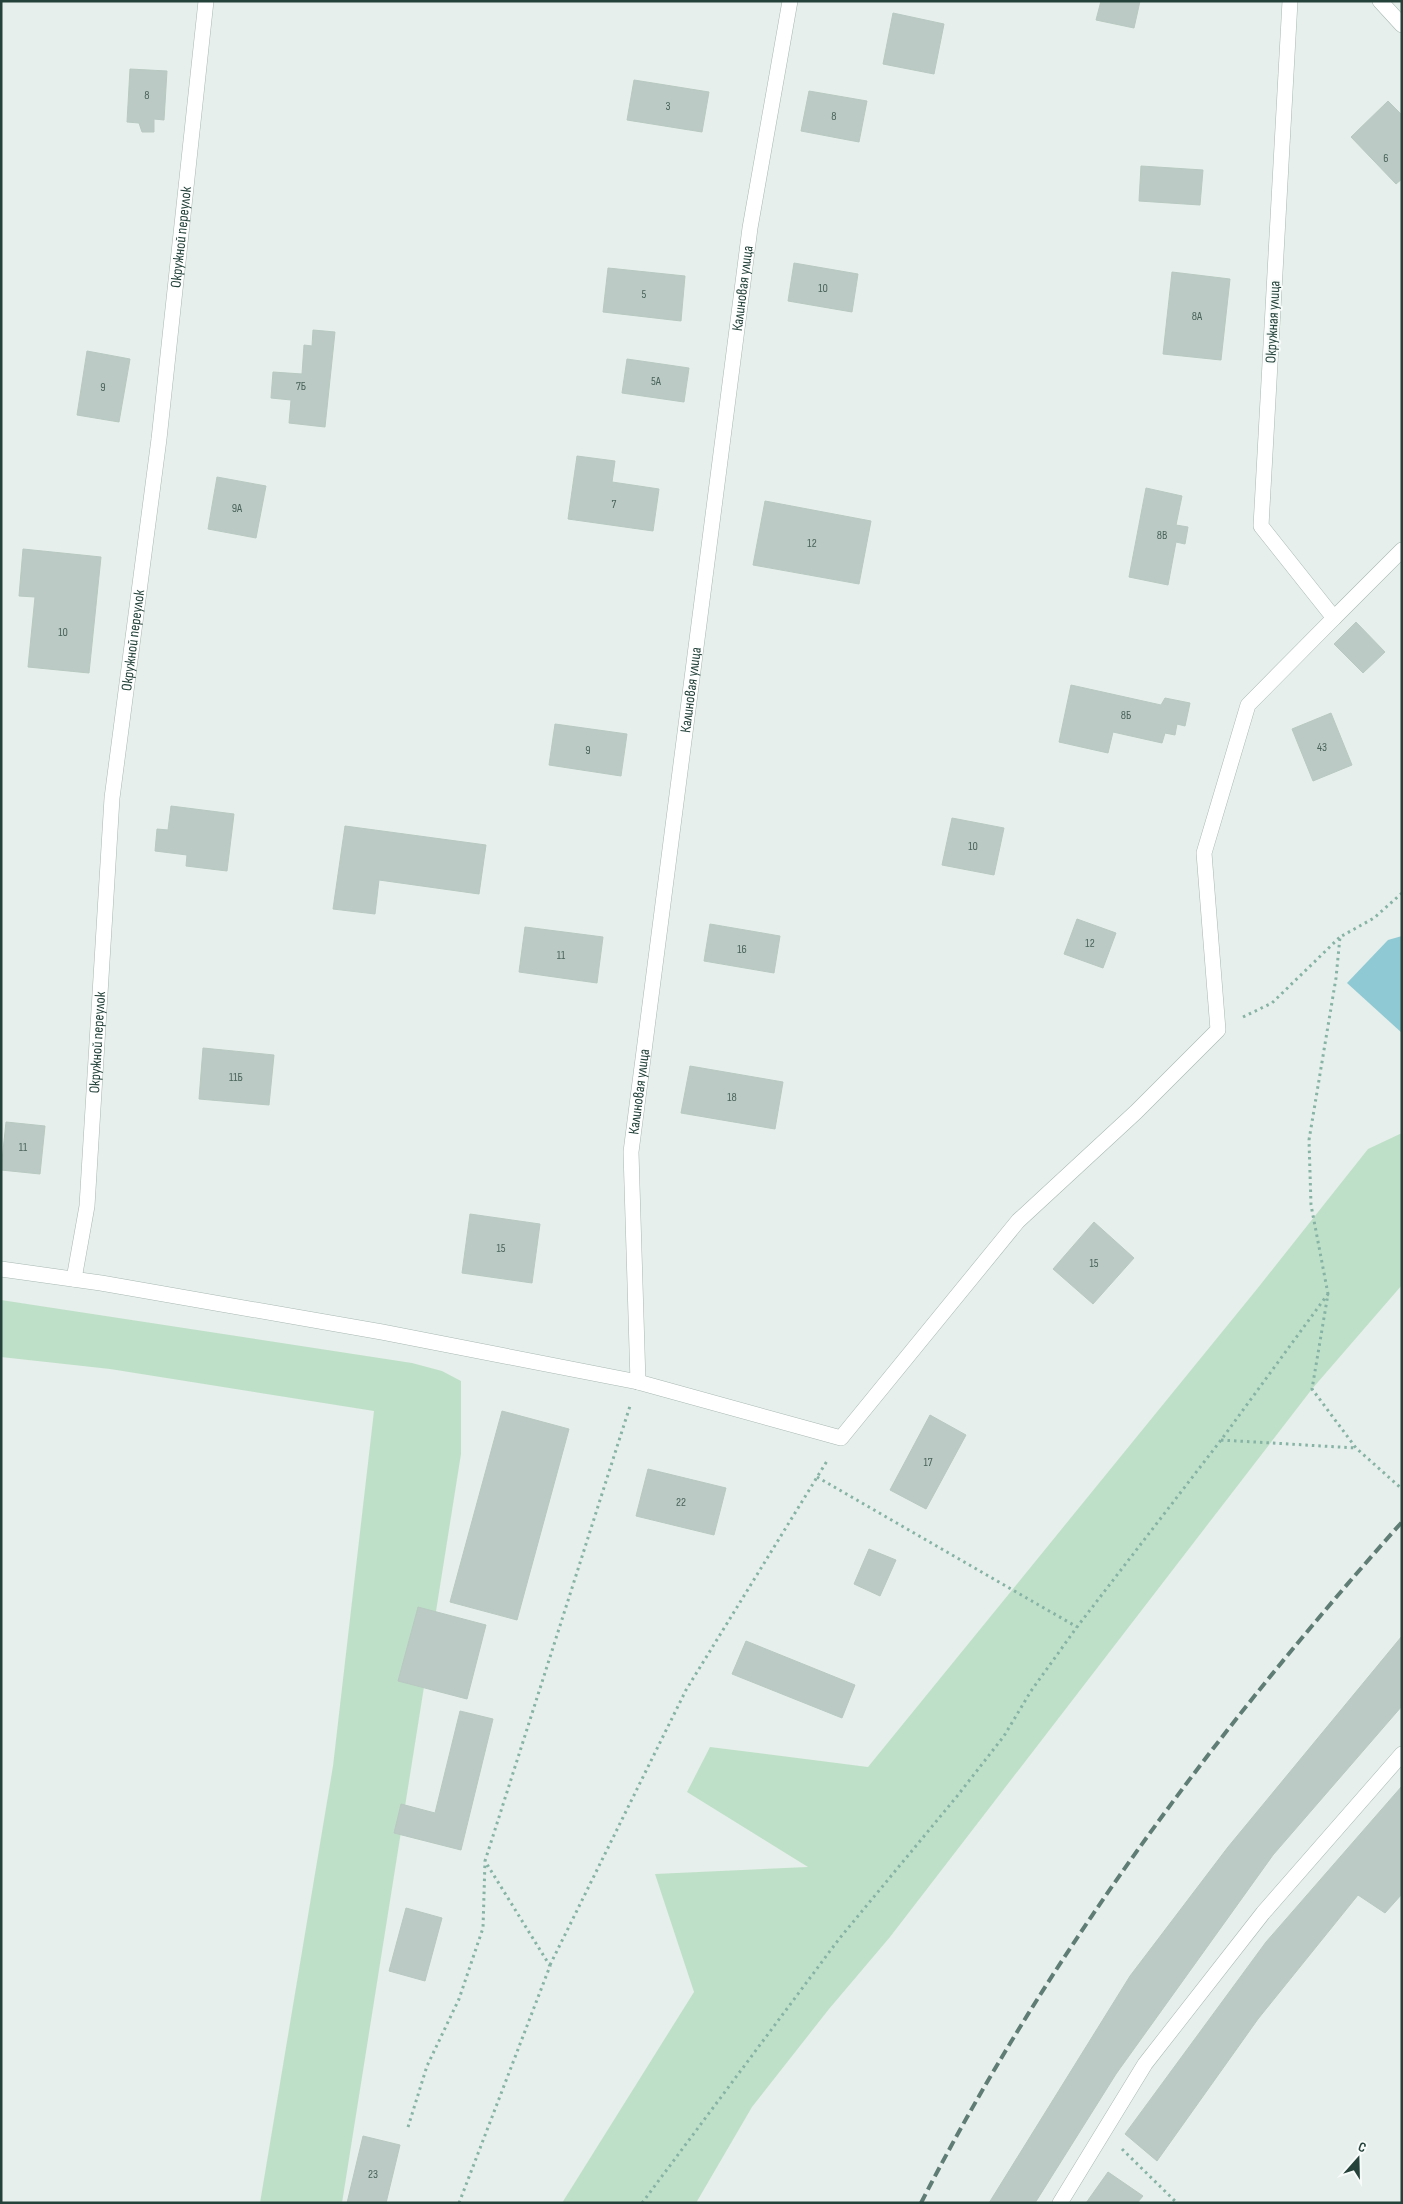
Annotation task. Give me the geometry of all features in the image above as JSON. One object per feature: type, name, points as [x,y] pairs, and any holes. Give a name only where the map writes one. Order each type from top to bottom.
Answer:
[{"type":"street","name":"Окружной переулок","points":[[74,1279],[87,1206],[112,798],[159,439],[206,1]]},
{"type":"street","name":"Калиновая улица","points":[[638,1382],[631,1152],[750,228],[790,1]]},
{"type":"street","name":"Окружная улица","points":[[1290,1],[1261,526],[1334,618]]},
{"type":"street","points":[[1380,1],[1402,25]]},
{"type":"street","points":[[1,1269],[74,1279],[382,1332],[638,1382],[841,1438],[1018,1221],[1136,1112],[1218,1030],[1204,853],[1248,705],[1402,550]]},
{"type":"street","points":[[1060,2203],[1146,2064],[1263,1913],[1402,1754]]},
{"type":"path","points":[[1218,1030],[1272,1003],[1340,937],[1374,918],[1402,893]]},
{"type":"path","points":[[1340,937],[1336,978],[1309,1140],[1312,1205],[1328,1294],[1312,1389],[1356,1448],[1402,1489]]},
{"type":"path","points":[[642,2203],[839,1939],[958,1795],[1004,1736],[1031,1691],[1077,1627],[1221,1440],[1328,1294]]},
{"type":"path","points":[[408,2127],[427,2066],[460,1999],[483,1928],[485,1861],[638,1382]]},
{"type":"path","points":[[459,2203],[550,1966],[686,1690],[841,1438]]},
{"type":"path","points":[[1221,1440],[1356,1448]]},
{"type":"path","points":[[817,1477],[1077,1627]]},
{"type":"path","points":[[485,1861],[550,1966]]},
{"type":"path","points":[[1104,2131],[1177,2203]]},
{"type":"green space","points":[[1402,1133],[1402,1285],[1312,1389],[890,1937],[829,2009],[752,2107],[696,2203],[562,2203],[694,1992],[655,1874],[808,1867],[687,1792],[710,1747],[868,1767],[1257,1289],[1368,1149]]},
{"type":"green space","points":[[1,1300],[412,1363],[442,1371],[461,1381],[461,1454],[342,2203],[260,2203],[333,1766],[374,1411],[110,1369],[1,1357]]},
{"type":"water","points":[[1402,936],[1402,1033],[1347,983],[1388,940]]},
{"type":"building","points":[[1101,1],[1140,1],[1134,28],[1096,20]]},
{"type":"building","points":[[893,13],[944,24],[934,74],[883,64]]},
{"type":"building","points":[[130,69],[167,71],[164,120],[154,119],[154,132],[142,132],[139,123],[127,122]]},
{"type":"building","points":[[634,80],[709,92],[702,132],[627,120]]},
{"type":"building","points":[[809,91],[867,101],[859,142],[801,131]]},
{"type":"building","points":[[1388,101],[1402,115],[1402,179],[1396,184],[1351,137]]},
{"type":"building","points":[[1141,166],[1203,170],[1200,205],[1139,201]]},
{"type":"building","points":[[794,263],[858,274],[852,312],[788,301]]},
{"type":"building","points":[[608,268],[685,276],[681,321],[603,312]]},
{"type":"building","points":[[1172,272],[1230,279],[1221,360],[1163,354]]},
{"type":"building","points":[[313,330],[335,332],[325,427],[289,423],[291,400],[271,398],[273,372],[302,374],[304,345],[312,346]]},
{"type":"building","points":[[87,351],[130,359],[119,422],[77,415]]},
{"type":"building","points":[[627,359],[689,368],[684,402],[622,393]]},
{"type":"building","points":[[577,456],[615,461],[612,482],[659,489],[653,531],[568,519]]},
{"type":"building","points":[[217,477],[266,486],[256,538],[208,529]]},
{"type":"building","points":[[1146,488],[1182,496],[1176,525],[1188,527],[1185,544],[1176,542],[1168,585],[1129,577]]},
{"type":"building","points":[[765,501],[871,521],[859,584],[753,565]]},
{"type":"building","points":[[23,549],[101,557],[89,673],[28,667],[35,597],[19,596]]},
{"type":"building","points":[[1356,622],[1385,652],[1363,673],[1334,644]]},
{"type":"building","points":[[1071,685],[1161,705],[1165,698],[1190,703],[1185,726],[1177,724],[1175,735],[1165,733],[1162,743],[1113,732],[1108,753],[1059,742]]},
{"type":"building","points":[[1331,713],[1352,765],[1313,781],[1292,729]]},
{"type":"building","points":[[555,724],[627,734],[621,776],[549,765]]},
{"type":"building","points":[[171,806],[234,814],[227,871],[186,866],[187,855],[155,851],[157,829],[168,830]]},
{"type":"building","points":[[952,818],[1004,828],[994,875],[942,865]]},
{"type":"building","points":[[345,826],[486,845],[479,894],[379,880],[375,914],[333,909]]},
{"type":"building","points":[[1077,919],[1116,933],[1103,968],[1064,954]]},
{"type":"building","points":[[710,924],[780,936],[774,973],[704,961]]},
{"type":"building","points":[[525,927],[603,937],[597,983],[519,972]]},
{"type":"building","points":[[203,1048],[274,1055],[269,1105],[199,1099]]},
{"type":"building","points":[[690,1066],[783,1082],[775,1129],[681,1113]]},
{"type":"building","points":[[6,1122],[45,1126],[40,1174],[1,1170]]},
{"type":"building","points":[[470,1214],[540,1224],[532,1283],[462,1273]]},
{"type":"building","points":[[1094,1222],[1134,1258],[1093,1304],[1053,1269]]},
{"type":"building","points":[[502,1411],[569,1429],[517,1620],[450,1602]]},
{"type":"building","points":[[930,1415],[966,1435],[926,1509],[890,1490]]},
{"type":"building","points":[[648,1469],[726,1488],[714,1535],[636,1516]]},
{"type":"building","points":[[869,1549],[896,1560],[880,1596],[854,1584]]},
{"type":"building","points":[[418,1607],[486,1625],[467,1699],[398,1681]]},
{"type":"building","points":[[1402,1636],[1402,1706],[1273,1855],[1116,2074],[1035,2203],[989,2203],[1130,1976],[1228,1847]]},
{"type":"building","points":[[746,1641],[855,1685],[842,1718],[732,1674]]},
{"type":"building","points":[[460,1711],[493,1719],[461,1850],[394,1833],[401,1804],[435,1813]]},
{"type":"building","points":[[1402,1786],[1402,1894],[1385,1913],[1358,1895],[1258,2019],[1157,2161],[1125,2134],[1266,1942]]},
{"type":"building","points":[[406,1908],[442,1918],[425,1981],[389,1971]]},
{"type":"building","points":[[363,2136],[400,2145],[386,2203],[347,2203]]},
{"type":"building","points":[[1108,2172],[1143,2196],[1137,2203],[1086,2203]]},
{"type":"railway","points":[[921,2203],[971,2111],[1024,2021],[1080,1933],[1140,1847],[1202,1763],[1267,1681],[1402,1522]]}]
